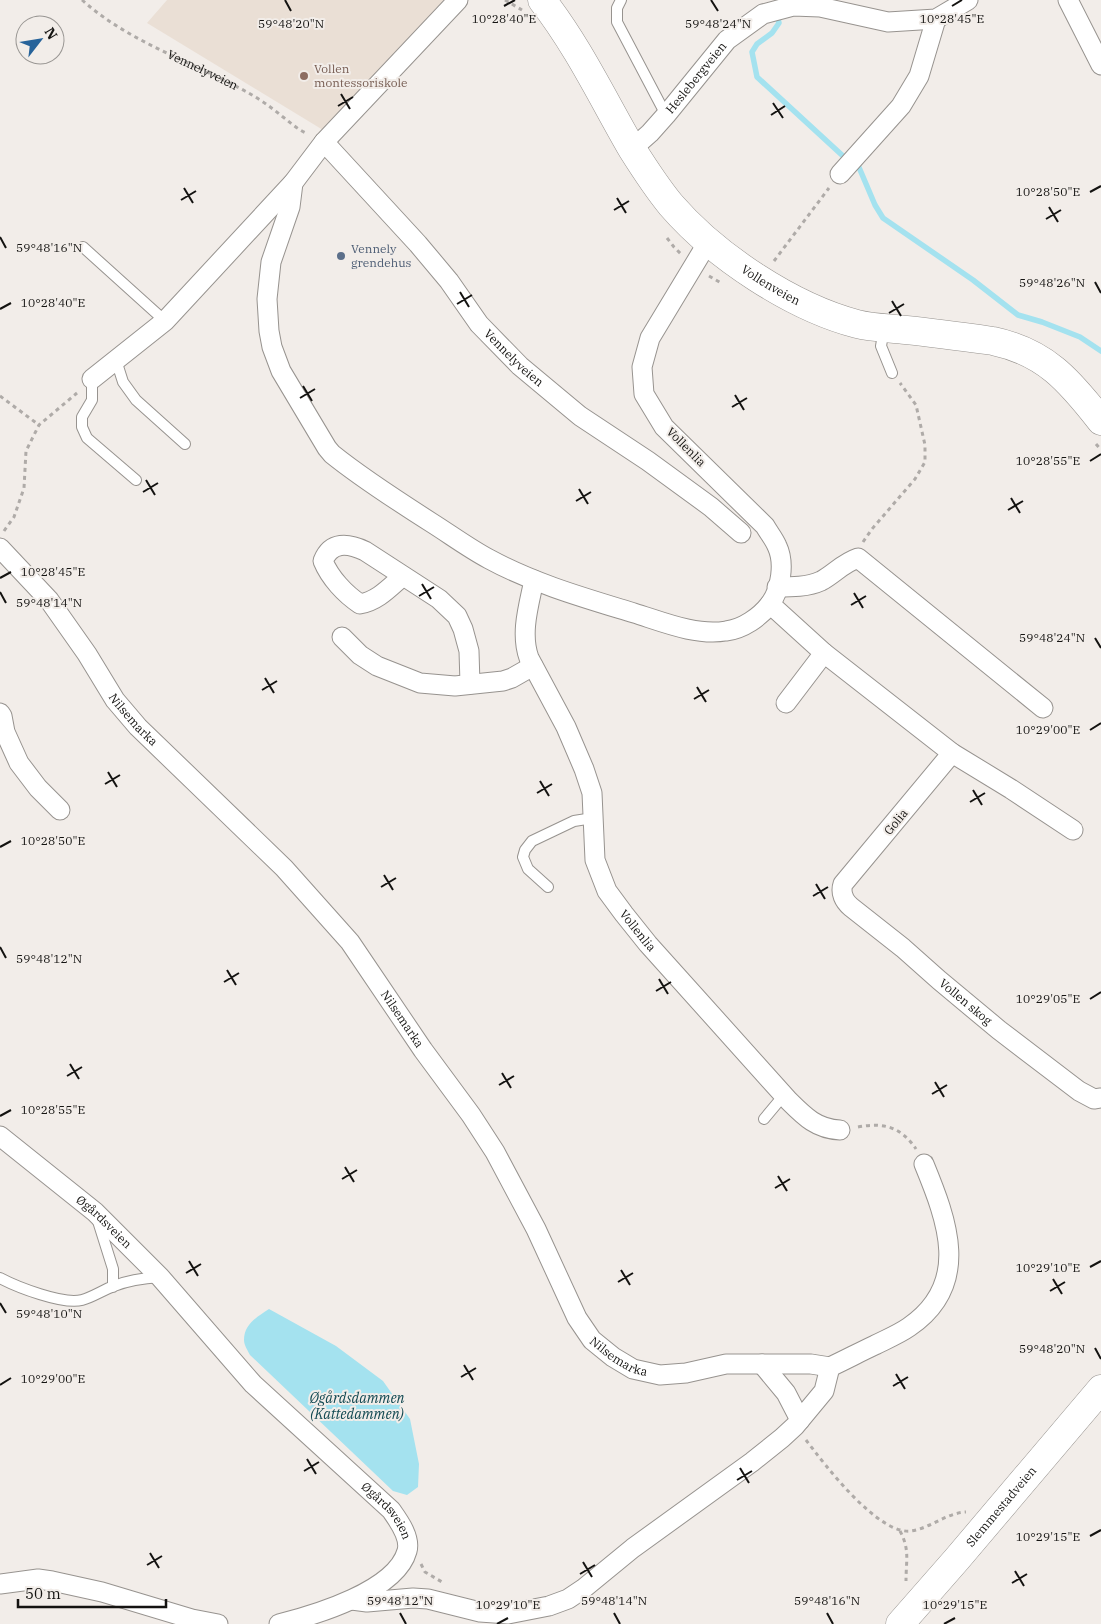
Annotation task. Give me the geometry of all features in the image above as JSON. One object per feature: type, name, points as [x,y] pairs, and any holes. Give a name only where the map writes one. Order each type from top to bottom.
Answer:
[{"type":"main road","name":"Vollenveien","points":[[533,5],[565,31],[632,149],[653,181],[671,205],[708,242],[760,279],[830,315],[859,324],[1005,343],[1028,352],[1056,369],[1081,395],[1098,432]]},
{"type":"main road","name":"Slemmestadveien","points":[[900,1624],[957,1560],[1101,1389]]},
{"type":"street","points":[[92,379],[165,321],[293,183],[324,142],[458,0]]},
{"type":"street","name":"Heslebergveien","points":[[632,149],[666,115],[727,40],[763,14],[793,6],[820,7],[888,22],[936,19],[968,0]]},
{"type":"street","points":[[1068,0],[1101,65]]},
{"type":"street","points":[[840,174],[901,106],[919,76],[936,19]]},
{"type":"street","name":"Vennelyveien","points":[[324,142],[418,244],[449,281],[480,324],[520,366],[580,416],[672,478],[711,507],[741,533]]},
{"type":"street","points":[[293,183],[290,207],[271,262],[267,299],[269,331],[272,347],[281,371],[332,454],[412,510],[488,559],[558,590],[678,626],[701,631],[719,632],[738,628],[758,616],[774,596],[796,587],[820,581],[847,562],[858,558],[1043,708]]},
{"type":"street","name":"Vollenlia","points":[[708,242],[650,338],[642,367],[644,394],[664,427],[765,526],[777,545],[781,566],[774,596]]},
{"type":"street","name":"Nilsemarka","points":[[0,548],[49,600],[87,654],[115,700],[138,727],[284,868],[350,942],[495,1152],[536,1229],[577,1318],[592,1340],[632,1369],[660,1375],[726,1364],[811,1364],[830,1367]]},
{"type":"street","points":[[403,576],[439,599],[457,616],[469,651],[470,684]]},
{"type":"street","name":"Vollenlia","points":[[534,580],[525,637],[526,648],[533,666],[566,727],[584,769],[592,793],[595,860],[607,891],[654,950],[798,1110],[823,1128],[840,1130]]},
{"type":"street","points":[[774,596],[824,654],[952,753],[1073,830]]},
{"type":"street","points":[[342,637],[360,655],[372,663],[410,680],[436,686],[502,681],[512,678],[533,666]]},
{"type":"street","points":[[786,703],[824,654]]},
{"type":"street","points":[[0,713],[5,732],[19,763],[38,788],[60,810]]},
{"type":"street","name":"Golia","points":[[842,891],[843,884],[952,753]]},
{"type":"street","name":"Vollen skog","points":[[842,891],[850,907],[903,948],[999,1030],[1079,1091],[1094,1099],[1101,1098]]},
{"type":"street","name":"Øgårdsveien","points":[[0,1136],[95,1212],[160,1277],[254,1384],[391,1510],[404,1529],[408,1549],[399,1568],[384,1581],[352,1600]]},
{"type":"street","points":[[279,1624],[352,1600],[367,1602],[413,1598],[428,1599],[473,1610],[508,1614],[559,1603],[583,1589],[652,1534],[762,1455],[797,1423],[824,1391],[830,1367],[894,1336],[915,1323],[932,1304],[942,1288],[949,1268],[949,1245],[942,1212],[924,1164]]},
{"type":"street","points":[[762,1364],[786,1393],[797,1423]]},
{"type":"street","points":[[0,1584],[26,1580],[52,1580],[102,1592],[192,1619],[218,1624]]},
{"type":"lane","points":[[621,0],[617,8],[617,22],[666,115]]},
{"type":"lane","points":[[83,247],[165,321]]},
{"type":"lane","points":[[884,328],[881,346],[892,373]]},
{"type":"lane","points":[[116,360],[123,382],[136,400],[185,444]]},
{"type":"lane","points":[[92,379],[92,400],[82,417],[82,427],[87,438],[136,480]]},
{"type":"lane","points":[[548,887],[528,868],[523,857],[525,850],[532,842],[574,821],[594,818]]},
{"type":"lane","points":[[764,1119],[784,1095]]},
{"type":"lane","points":[[95,1212],[113,1269],[112,1286]]},
{"type":"lane","points":[[0,1278],[38,1294],[80,1301],[112,1286],[139,1278],[160,1277]]},
{"type":"path","name":"Vennelyveien","points":[[82,0],[106,20],[157,48],[245,91],[263,102],[300,131],[324,142]]},
{"type":"path","points":[[505,0],[533,5]]},
{"type":"path","points":[[760,279],[840,174]]},
{"type":"path","points":[[665,234],[674,247],[694,265],[725,285]]},
{"type":"path","points":[[858,558],[862,543],[915,479],[925,462],[925,445],[916,405],[892,373]]},
{"type":"path","points":[[0,536],[14,517],[24,488],[26,451],[39,425],[92,379]]},
{"type":"path","points":[[0,396],[39,425]]},
{"type":"path","points":[[1098,432],[1101,450]]},
{"type":"path","points":[[881,1125],[906,1136],[924,1164]]},
{"type":"path","points":[[797,1423],[838,1480],[853,1496],[876,1516],[900,1531],[908,1553],[906,1583]]},
{"type":"path","points":[[900,1531],[916,1530],[951,1514],[971,1511]]},
{"type":"path","points":[[408,1549],[415,1554],[425,1572],[445,1583]]},
{"type":"shaded area","name":"Vollen montessoriskole","points":[[167,0],[444,0],[323,130],[147,23]]},
{"type":"water","name":"Øgårdsdammen (Kattedammen)","points":[[269,1309],[336,1346],[383,1381],[410,1419],[419,1464],[418,1487],[407,1495],[393,1491],[250,1355],[244,1342],[246,1330],[252,1322]]},
{"type":"waterway","points":[[778,19],[779,23],[772,33],[757,44],[752,52],[757,77],[843,156]]},
{"type":"waterway","points":[[858,165],[875,205],[883,218],[973,280],[1018,315],[1080,337],[1101,351]]},
{"type":"place","name":"Vollen montessoriskole","points":[[304,76]]},
{"type":"place","name":"Vennely grendehus","points":[[341,256]]}]
